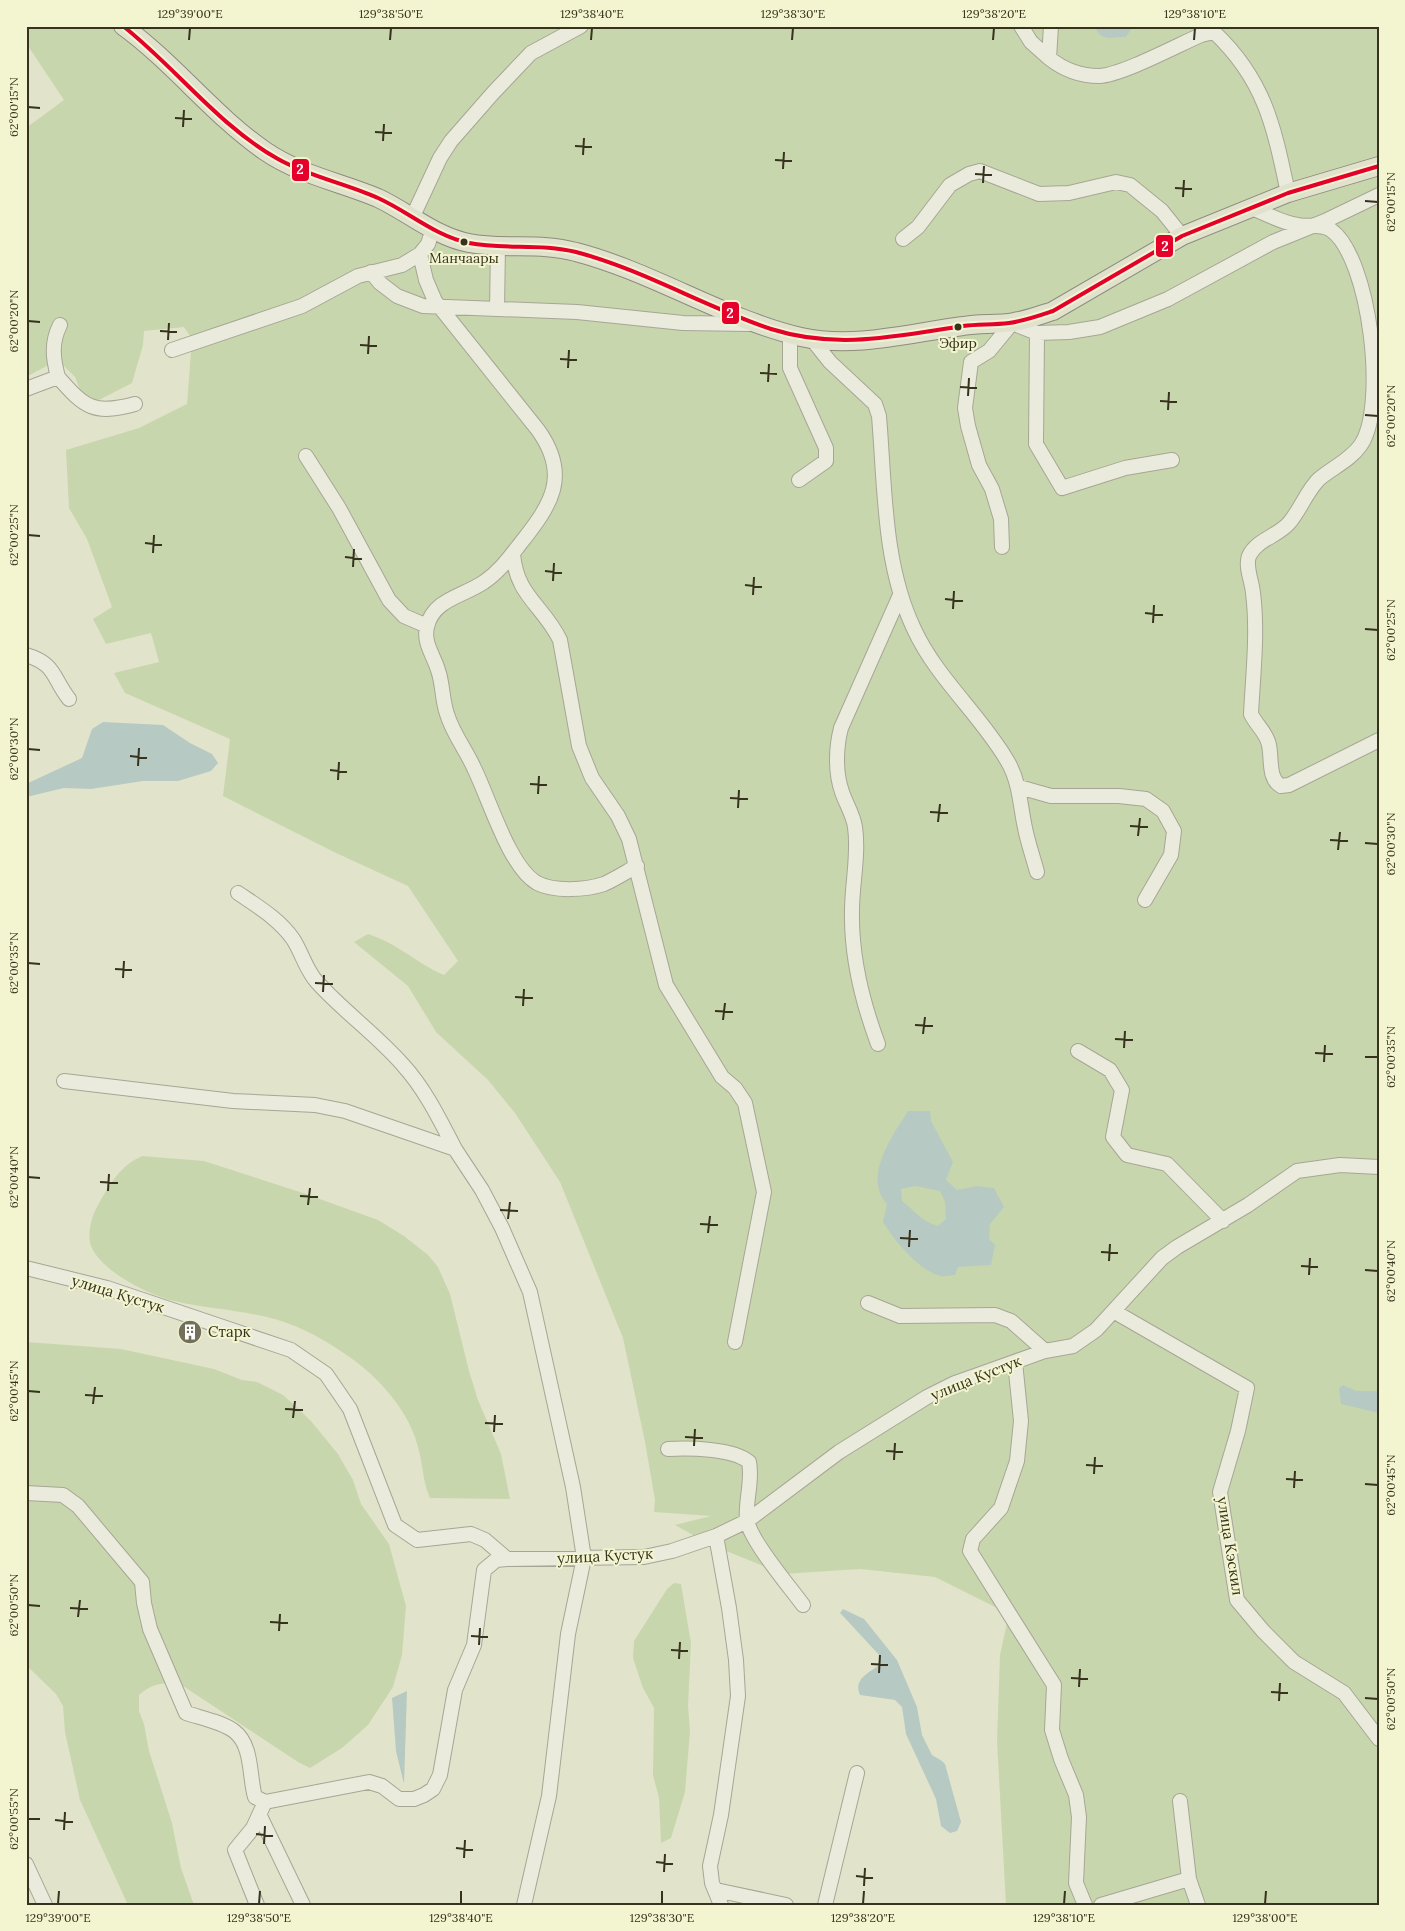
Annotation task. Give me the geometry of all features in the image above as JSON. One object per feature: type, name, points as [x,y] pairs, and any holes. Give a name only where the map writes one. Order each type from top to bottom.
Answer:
[{"type":"main road","points":[[123,26],[160,55],[228,121],[265,151],[302,172],[377,198],[413,216],[433,229],[469,243],[498,246],[549,247],[597,257],[760,324],[811,338],[861,341],[965,325],[1012,322],[1053,311],[1182,236],[1288,193],[1379,166]]},
{"type":"street","points":[[413,216],[446,150],[493,93],[532,53],[581,26]]},
{"type":"street","points":[[1021,26],[1032,42],[1062,68],[1082,74],[1101,76],[1119,71],[1201,34],[1214,32],[1242,63],[1264,98],[1276,134],[1288,193]]},
{"type":"street","points":[[1049,58],[1051,26]]},
{"type":"street","points":[[903,239],[918,227],[950,186],[969,174],[980,171],[1039,194],[1070,193],[1116,182],[1130,185],[1162,211],[1182,236]]},
{"type":"street","points":[[1002,547],[1001,519],[992,489],[978,465],[965,408],[971,362],[988,351],[1012,322],[1037,333],[1069,332],[1100,327],[1168,299],[1273,242],[1379,195]]},
{"type":"street","points":[[1252,208],[1296,225],[1330,229],[1337,235],[1356,271],[1362,289],[1372,343],[1373,386],[1370,425],[1362,444],[1349,459],[1320,479],[1302,500],[1290,522],[1276,535],[1254,547],[1248,557],[1255,610],[1251,714],[1256,725],[1267,736],[1273,778],[1282,786],[1289,785],[1379,740]]},
{"type":"street","points":[[172,350],[302,306],[348,281],[371,272],[402,265],[420,254],[428,244],[433,229]]},
{"type":"street","points":[[497,309],[498,246]]},
{"type":"street","points":[[420,254],[426,280],[439,308],[538,430],[554,459],[554,484],[549,504],[513,553],[485,582],[440,606],[433,612],[427,626],[428,645],[438,668],[447,714],[452,728],[475,770],[505,840],[529,878],[548,887],[587,888],[605,883],[637,866]]},
{"type":"street","points":[[371,272],[380,283],[397,296],[423,306],[577,312],[683,323],[760,324]]},
{"type":"street","points":[[60,325],[55,336],[53,348],[58,377],[74,396],[91,408],[111,411],[135,404]]},
{"type":"street","points":[[790,333],[790,368],[826,448],[826,460],[798,480]]},
{"type":"street","points":[[1037,333],[1036,444],[1062,488],[1125,468],[1172,460]]},
{"type":"street","points":[[811,338],[830,362],[876,404],[879,416],[892,560],[900,595],[914,630],[961,701],[1004,755],[1019,788],[1024,826],[1037,872]]},
{"type":"street","points":[[26,389],[58,377]]},
{"type":"street","points":[[306,456],[339,508],[389,600],[404,616],[427,626]]},
{"type":"street","points":[[513,553],[514,568],[522,588],[555,629],[560,640],[579,746],[592,778],[618,816],[629,839],[666,985],[722,1077],[735,1088],[745,1103],[757,1152],[764,1192],[735,1342]]},
{"type":"street","points":[[878,1044],[865,1008],[854,956],[852,911],[855,827],[838,775],[838,740],[841,728],[900,595]]},
{"type":"street","points":[[26,655],[42,660],[49,666],[69,699]]},
{"type":"street","points":[[1019,788],[1051,796],[1120,796],[1146,799],[1163,811],[1174,831],[1171,855],[1145,900]]},
{"type":"street","points":[[238,893],[285,929],[294,940],[313,977],[334,1001],[403,1065],[437,1114],[455,1150],[482,1190],[502,1228],[530,1292],[573,1487],[584,1558],[568,1634],[549,1796],[524,1905]]},
{"type":"street","points":[[1078,1051],[1110,1070],[1122,1090],[1113,1137],[1127,1155],[1167,1164],[1223,1221]]},
{"type":"street","points":[[64,1081],[233,1101],[314,1105],[346,1111],[455,1150]]},
{"type":"street","name":"улица Кустук","points":[[26,1268],[107,1288],[292,1350],[326,1374],[350,1408],[395,1524],[416,1540],[471,1534],[485,1540],[506,1559],[644,1557],[672,1551],[716,1536],[747,1521],[839,1452],[927,1397],[954,1383],[1045,1351],[1073,1346],[1096,1330],[1115,1312],[1162,1258],[1177,1247],[1223,1221],[1297,1171],[1340,1165],[1379,1167]]},
{"type":"street","points":[[868,1303],[900,1316],[996,1315],[1012,1321],[1045,1351]]},
{"type":"street","name":"улица Кэскил","points":[[1115,1312],[1247,1388],[1238,1431],[1220,1492],[1237,1600],[1262,1631],[1294,1662],[1344,1694],[1379,1739]]},
{"type":"street","points":[[1015,1362],[1021,1421],[1017,1461],[1001,1508],[973,1540],[970,1552],[1054,1685],[1052,1730],[1060,1759],[1076,1795],[1079,1817],[1076,1883],[1085,1905]]},
{"type":"street","points":[[668,1449],[686,1448],[716,1452],[744,1457],[749,1462],[750,1477],[747,1521],[757,1542],[803,1605]]},
{"type":"street","points":[[26,1493],[63,1495],[78,1506],[99,1533],[129,1564],[142,1582],[144,1603],[150,1629],[186,1713],[221,1725],[238,1735],[245,1748],[255,1797],[265,1802],[369,1782],[382,1786],[399,1799],[414,1799],[433,1788],[440,1775],[455,1690],[474,1646],[484,1570],[496,1560],[506,1559]]},
{"type":"street","points":[[716,1536],[729,1608],[736,1660],[738,1696],[721,1815],[710,1866],[721,1905]]},
{"type":"street","points":[[825,1905],[856,1773]]},
{"type":"street","points":[[1180,1801],[1189,1879],[1198,1905]]},
{"type":"street","points":[[257,1905],[235,1850],[260,1816],[265,1802]]},
{"type":"street","points":[[260,1816],[303,1905]]},
{"type":"street","points":[[26,1864],[45,1905]]},
{"type":"street","points":[[1101,1905],[1189,1879]]},
{"type":"street","points":[[716,1890],[786,1905]]},
{"type":"green space","points":[[26,26],[1379,26],[1379,1905],[1006,1905],[997,1741],[1000,1655],[1009,1614],[935,1577],[860,1569],[783,1574],[709,1544],[675,1525],[711,1516],[654,1512],[655,1500],[645,1442],[623,1338],[560,1182],[515,1113],[488,1080],[436,1032],[408,986],[354,942],[368,934],[379,938],[444,975],[458,961],[408,886],[336,853],[223,796],[230,739],[125,693],[114,673],[159,662],[151,633],[106,644],[93,619],[112,607],[87,539],[69,508],[66,450],[139,428],[187,404],[192,339],[184,327],[144,331],[143,345],[132,383],[97,401],[84,400],[75,377],[58,360],[26,377],[26,128],[64,100],[26,43]]},
{"type":"green space","points":[[142,1156],[204,1161],[303,1193],[378,1220],[404,1236],[428,1255],[438,1267],[450,1294],[478,1400],[501,1454],[510,1499],[430,1498],[415,1437],[401,1410],[371,1374],[323,1340],[278,1320],[163,1298],[126,1281],[105,1264],[96,1255],[91,1246],[90,1227],[93,1217],[100,1201],[115,1178],[126,1166]]},
{"type":"green space","points":[[26,1342],[121,1349],[214,1369],[242,1380],[257,1382],[283,1395],[311,1421],[338,1454],[353,1480],[361,1504],[389,1544],[406,1606],[402,1655],[393,1687],[368,1725],[342,1748],[310,1768],[180,1684],[158,1684],[139,1695],[139,1711],[144,1724],[149,1751],[172,1823],[181,1868],[194,1905],[128,1905],[80,1800],[65,1732],[63,1706],[56,1694],[26,1665]]},
{"type":"green space","points":[[674,1583],[681,1584],[691,1643],[688,1706],[690,1731],[685,1792],[671,1838],[661,1843],[659,1798],[653,1775],[654,1708],[643,1688],[633,1658],[634,1641],[667,1589]]},
{"type":"shaded area","points":[[1095,26],[1133,26],[1126,37],[1107,38],[1097,31]]},
{"type":"shaded area","points":[[103,722],[163,725],[190,743],[212,754],[218,763],[211,771],[178,781],[143,781],[91,789],[64,788],[26,797],[26,784],[82,758],[92,729]]},
{"type":"shaded area","points":[[908,1111],[930,1111],[931,1121],[953,1162],[946,1180],[957,1190],[977,1186],[994,1188],[1004,1207],[990,1224],[989,1239],[995,1245],[991,1265],[958,1267],[955,1275],[940,1276],[923,1267],[907,1254],[883,1222],[887,1204],[880,1193],[879,1169],[882,1156],[888,1144]],"holes":[[[915,1186],[940,1191],[945,1202],[946,1219],[938,1226],[923,1219],[902,1201],[901,1189]]]},
{"type":"shaded area","points":[[1343,1385],[1356,1391],[1377,1391],[1379,1393],[1379,1413],[1341,1404],[1339,1388]]},
{"type":"shaded area","points":[[843,1609],[864,1619],[897,1660],[917,1707],[922,1735],[932,1755],[945,1764],[961,1822],[957,1831],[950,1833],[941,1826],[936,1799],[906,1734],[902,1707],[895,1700],[860,1695],[858,1685],[860,1681],[866,1674],[878,1666],[880,1656],[840,1613]]},
{"type":"shaded area","points":[[407,1691],[404,1784],[396,1751],[392,1698]]},
{"type":"transit line","name":"2","points":[[123,26],[236,130],[257,146],[302,171],[378,198],[433,229],[457,240],[482,245],[550,248],[576,252],[650,278],[722,310],[771,329],[820,339],[867,339],[963,326],[1009,323],[1053,311],[1182,236],[1288,193],[1379,166]]},
{"type":"place","name":"Манчаары","points":[[464,242]]},
{"type":"place","name":"Эфир","points":[[958,327]]},
{"type":"place","name":"Старк","points":[[190,1332]]}]
